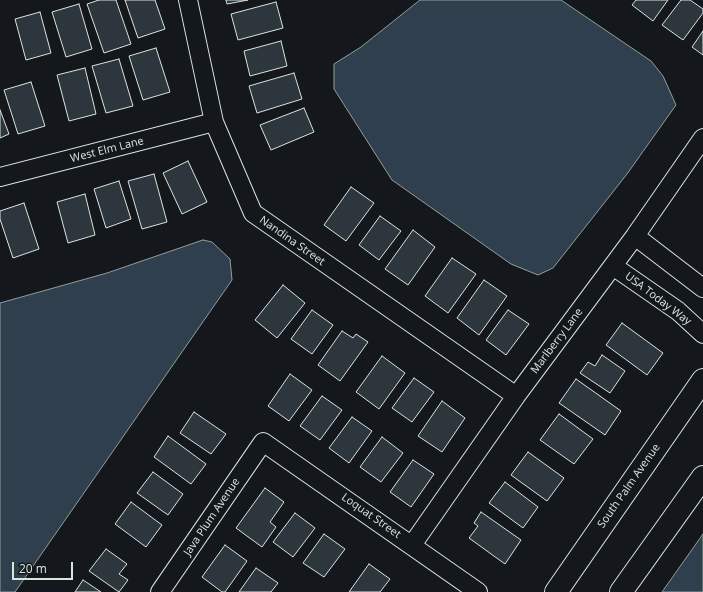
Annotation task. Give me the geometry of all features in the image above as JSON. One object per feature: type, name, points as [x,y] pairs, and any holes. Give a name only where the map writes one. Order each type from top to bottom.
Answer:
[{"type":"main road","name":"South Palm Avenue","points":[[556,592],[703,380]]},
{"type":"main road","points":[[621,592],[703,477]]},
{"type":"street","name":"Nandina Street","points":[[188,0],[214,122],[253,213],[516,396]]},
{"type":"street","name":"West Elm Lane","points":[[0,177],[214,122]]},
{"type":"street","name":"Marlberry Lane","points":[[412,545],[516,396],[635,236],[703,138]]},
{"type":"street","points":[[635,236],[703,288]]},
{"type":"street","name":"USA Today Way","points":[[613,266],[678,311],[703,334]]},
{"type":"street","name":"Loquat Street","points":[[263,442],[478,592]]},
{"type":"street","name":"Java Plum Avenue","points":[[163,591],[263,442]]},
{"type":"water","points":[[420,0],[561,0],[651,61],[663,76],[676,105],[627,174],[553,268],[538,275],[511,264],[392,180],[334,89],[334,64],[361,47]]},
{"type":"water","points":[[203,240],[212,242],[230,259],[232,280],[15,592],[0,592],[0,303],[107,273]]},
{"type":"water","points":[[703,534],[703,592],[662,592]]},
{"type":"building","points":[[99,0],[116,0],[131,44],[104,53],[87,4]]},
{"type":"building","points":[[125,0],[155,0],[165,29],[138,38]]},
{"type":"building","points":[[226,0],[248,0],[227,4]]},
{"type":"building","points":[[636,0],[668,0],[653,21],[632,5]]},
{"type":"building","points":[[681,0],[690,0],[703,9],[703,13],[683,40],[662,25]]},
{"type":"building","points":[[276,2],[283,28],[238,40],[231,14]]},
{"type":"building","points":[[79,4],[92,49],[66,57],[52,12]]},
{"type":"building","points":[[40,12],[51,53],[26,60],[15,19]]},
{"type":"building","points":[[703,31],[703,55],[692,47]]},
{"type":"building","points":[[281,41],[287,66],[250,76],[244,51]]},
{"type":"building","points":[[156,48],[170,92],[143,100],[129,56]]},
{"type":"building","points":[[119,59],[133,106],[106,113],[92,66]]},
{"type":"building","points":[[85,68],[96,114],[69,121],[57,75]]},
{"type":"building","points":[[294,73],[302,99],[257,113],[249,86]]},
{"type":"building","points":[[31,82],[45,126],[18,134],[4,90]]},
{"type":"building","points":[[304,108],[314,132],[271,150],[260,125]]},
{"type":"building","points":[[0,110],[9,134],[0,138]]},
{"type":"building","points":[[188,161],[207,202],[182,214],[163,173]]},
{"type":"building","points":[[154,174],[167,222],[142,229],[128,181]]},
{"type":"building","points":[[119,181],[131,219],[106,228],[94,189]]},
{"type":"building","points":[[351,187],[374,203],[346,241],[324,225]]},
{"type":"building","points":[[85,194],[95,235],[68,243],[57,202]]},
{"type":"building","points":[[24,203],[39,249],[13,258],[0,219],[0,211]]},
{"type":"building","points":[[380,216],[401,231],[379,260],[359,245]]},
{"type":"building","points":[[413,230],[435,247],[408,285],[385,269]]},
{"type":"building","points":[[452,258],[476,274],[448,313],[425,296]]},
{"type":"building","points":[[484,280],[507,296],[479,335],[457,318]]},
{"type":"building","points":[[283,285],[305,303],[277,338],[255,320]]},
{"type":"building","points":[[312,310],[333,325],[312,354],[291,339]]},
{"type":"building","points":[[508,310],[529,324],[506,355],[486,340]]},
{"type":"building","points":[[622,323],[663,353],[647,375],[606,345]]},
{"type":"building","points":[[342,331],[353,338],[356,334],[368,342],[340,381],[318,365]]},
{"type":"building","points":[[602,355],[625,371],[610,393],[580,373],[588,362],[595,366]]},
{"type":"building","points":[[382,356],[405,373],[379,409],[356,392]]},
{"type":"building","points":[[290,374],[312,390],[289,421],[268,406]]},
{"type":"building","points":[[414,378],[434,392],[412,422],[392,408]]},
{"type":"building","points":[[576,379],[621,411],[605,435],[559,403]]},
{"type":"building","points":[[322,396],[342,410],[320,440],[300,426]]},
{"type":"building","points":[[442,401],[465,418],[442,452],[418,436]]},
{"type":"building","points":[[194,412],[226,434],[211,454],[180,433]]},
{"type":"building","points":[[559,414],[593,439],[574,464],[540,440]]},
{"type":"building","points":[[352,417],[372,431],[349,463],[329,448]]},
{"type":"building","points":[[168,436],[206,464],[191,484],[154,457]]},
{"type":"building","points":[[382,437],[403,453],[381,482],[360,467]]},
{"type":"building","points":[[528,452],[564,478],[547,501],[511,475]]},
{"type":"building","points":[[413,460],[434,474],[411,507],[390,492]]},
{"type":"building","points":[[153,472],[183,494],[168,515],[137,493]]},
{"type":"building","points":[[505,482],[538,507],[523,528],[489,503]]},
{"type":"building","points":[[265,488],[284,502],[270,522],[276,527],[262,547],[236,528]]},
{"type":"building","points":[[131,502],[162,525],[146,547],[115,524]]},
{"type":"building","points":[[481,512],[521,540],[505,564],[469,538],[478,526],[474,523]]},
{"type":"building","points":[[295,513],[315,528],[293,557],[273,542]]},
{"type":"building","points":[[324,534],[345,549],[324,577],[303,563]]},
{"type":"building","points":[[225,545],[247,561],[225,592],[222,592],[202,577]]},
{"type":"building","points":[[106,549],[127,564],[119,574],[128,580],[119,592],[89,571]]},
{"type":"building","points":[[369,564],[390,579],[380,592],[349,592]]},
{"type":"building","points":[[256,568],[278,583],[271,592],[239,592]]},
{"type":"building","points":[[83,580],[101,592],[75,592]]}]
